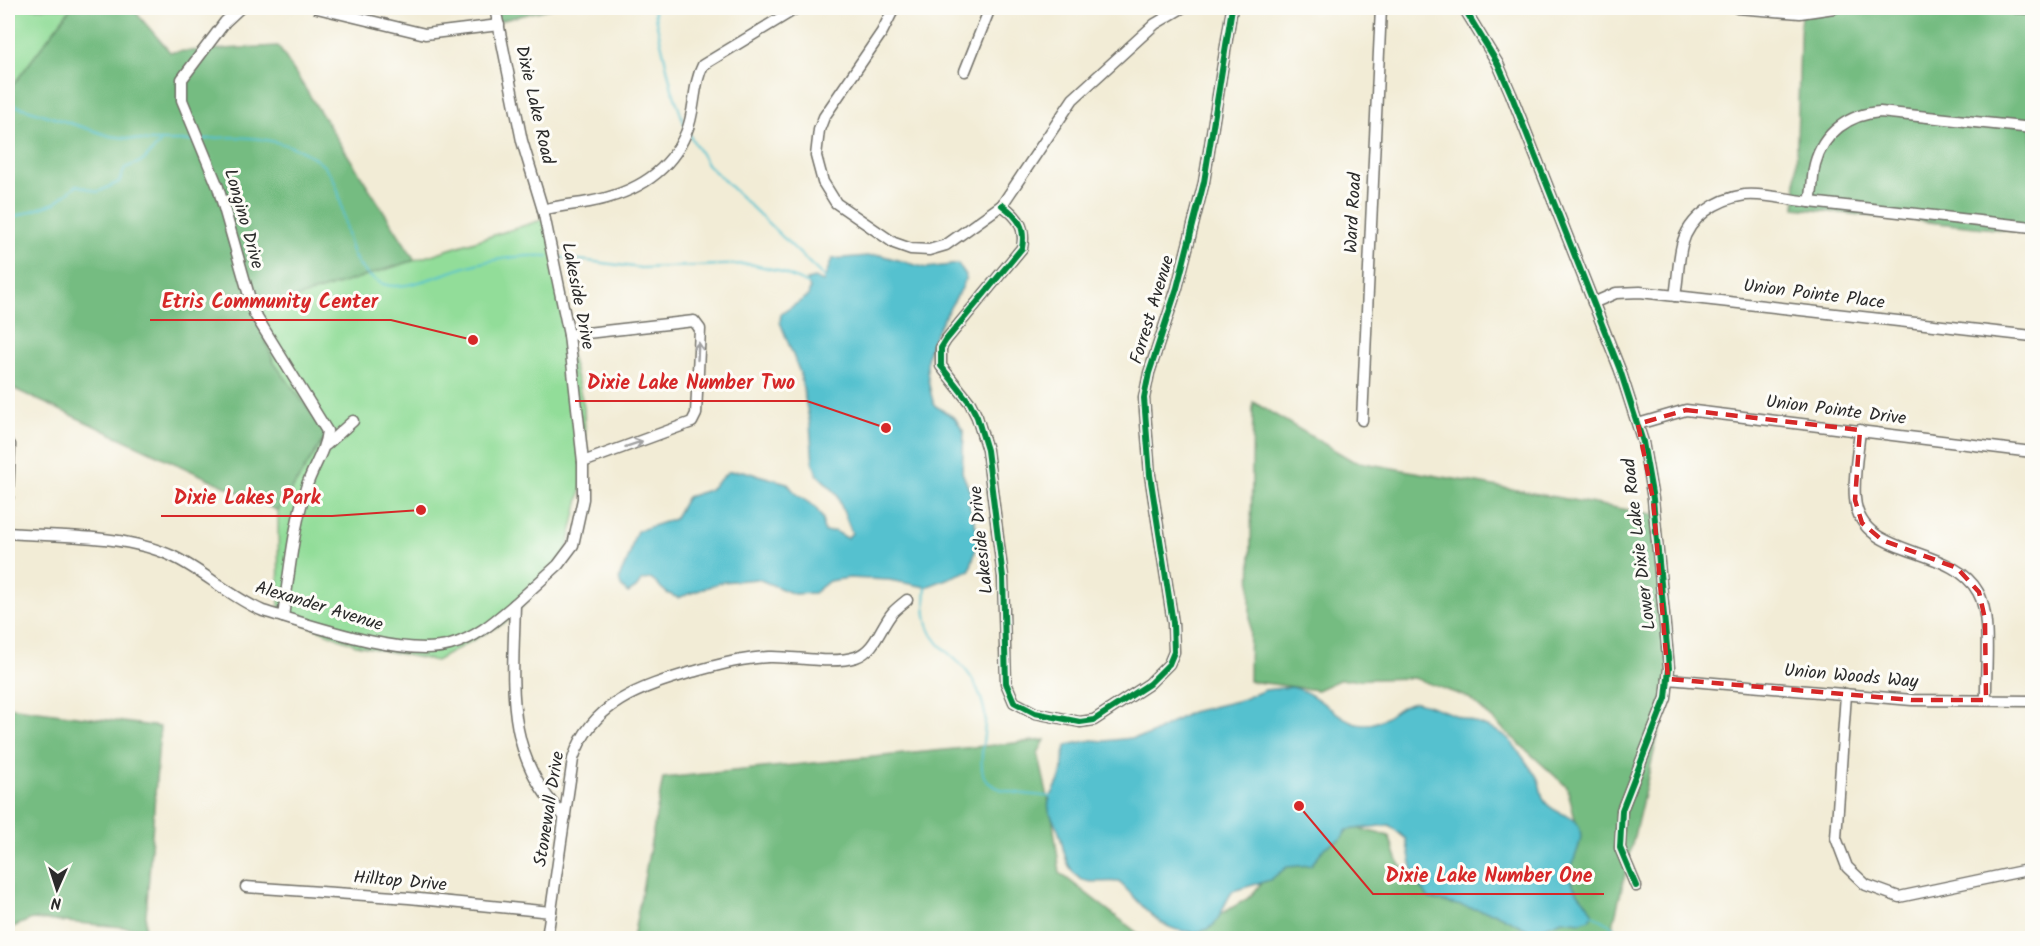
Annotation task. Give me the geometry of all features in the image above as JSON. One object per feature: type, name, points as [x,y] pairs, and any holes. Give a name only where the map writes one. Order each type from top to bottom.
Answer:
[{"type":"street","name":"Longino Drive","points":[[240,8],[182,79],[182,100],[218,187],[254,313],[324,423],[327,431],[326,445]]},
{"type":"street","points":[[317,8],[425,34],[499,25]]},
{"type":"street","name":"Dixie Lake Road","points":[[495,8],[522,141],[543,210]]},
{"type":"street","points":[[543,210],[609,198],[657,175],[674,155],[687,133],[694,108],[698,75],[703,65],[784,12],[797,8]]},
{"type":"street","points":[[894,8],[882,32],[831,105],[819,130],[817,160],[828,193],[845,212],[894,243],[911,249],[929,250],[946,245],[1002,205],[1073,99],[1155,24],[1182,8]]},
{"type":"street","points":[[965,71],[990,8]]},
{"type":"street","name":"Forrest Avenue","points":[[1173,623],[1150,475],[1144,398],[1149,373],[1177,288],[1204,182],[1232,8]]},
{"type":"street","name":"Ward Road","points":[[1362,420],[1382,8]]},
{"type":"street","name":"Lower Dixie Lake Road","points":[[1464,8],[1498,64],[1511,94],[1620,370],[1638,424],[1653,499],[1668,679],[1665,698],[1622,810],[1620,848],[1636,886]]},
{"type":"street","points":[[1737,8],[1800,13],[1834,8]]},
{"type":"street","points":[[2015,8],[2032,9]]},
{"type":"street","points":[[1810,202],[1815,165],[1822,145],[1846,120],[1865,112],[1880,111],[2032,128]]},
{"type":"street","points":[[1675,296],[1682,244],[1690,227],[1702,214],[1718,203],[1746,195],[2032,227]]},
{"type":"street","name":"Lakeside Drive","points":[[1002,205],[1015,214],[1021,224],[1024,236],[1022,248],[946,340],[940,357],[944,372],[970,403],[984,434],[1003,577],[1006,683],[1014,702],[1035,713],[1055,718],[1080,722],[1094,720],[1149,684],[1168,664],[1174,652],[1173,623]]},
{"type":"street","name":"Lakeside Drive","points":[[515,604],[558,565],[573,545],[583,499],[583,462],[569,335],[543,210]]},
{"type":"street","name":"Union Pointe Place","points":[[1593,303],[1616,293],[1640,292],[2032,336]]},
{"type":"street","points":[[569,335],[694,321],[699,329],[696,414],[692,422],[583,462]]},
{"type":"street","name":"Union Pointe Drive","points":[[1638,424],[1686,410],[2032,452]]},
{"type":"street","points":[[284,617],[305,489],[312,468],[326,445],[353,421]]},
{"type":"street","points":[[1860,430],[1855,500],[1862,523],[1882,540],[1957,568],[1978,592],[1985,619],[1986,700]]},
{"type":"street","points":[[8,444],[10,445],[8,498]]},
{"type":"street","name":"Alexander Avenue","points":[[8,533],[122,542],[152,548],[188,564],[246,604],[284,617],[395,647],[426,649],[450,646],[472,637],[515,604]]},
{"type":"street","name":"Stonewall Drive","points":[[547,939],[573,759],[579,740],[593,722],[631,692],[654,683],[741,659],[855,657],[872,646],[893,612],[907,600]]},
{"type":"street","points":[[515,604],[513,686],[520,744],[537,785],[565,816]]},
{"type":"street","name":"Union Woods Way","points":[[1668,679],[1912,700],[2032,701]]},
{"type":"street","points":[[1846,694],[1836,838],[1847,867],[1866,885],[1899,897],[2032,869]]},
{"type":"street","name":"Hilltop Drive","points":[[246,887],[409,898],[551,912]]},
{"type":"highlighted area","points":[[1686,410],[1860,430],[1855,500],[1862,523],[1882,540],[1957,568],[1979,592],[1985,619],[1986,700],[1912,700],[1668,679],[1653,499],[1638,424]]},
{"type":"green space","points":[[8,8],[71,8],[8,92]]},
{"type":"green space","points":[[71,8],[132,8],[170,52],[278,46],[415,260],[254,311],[274,363],[327,434],[278,511],[8,386],[8,92]]},
{"type":"green space","points":[[492,8],[552,8],[495,22]]},
{"type":"green space","points":[[1801,8],[2032,8],[2032,233],[1795,208]]},
{"type":"green space","points":[[548,218],[565,332],[584,407],[586,469],[565,559],[511,619],[436,661],[356,645],[279,613],[278,511],[327,434],[274,363],[254,311]]},
{"type":"green space","points":[[1253,402],[1353,461],[1662,516],[1669,688],[1610,938],[1181,938],[1250,897],[1268,875],[1327,832],[1356,828],[1389,836],[1399,864],[1431,888],[1577,827],[1567,787],[1469,698],[1414,678],[1339,680],[1317,690],[1249,681]]},
{"type":"green space","points":[[8,707],[160,727],[145,929],[32,919],[8,929]]},
{"type":"green space","points":[[1045,740],[1038,753],[1052,815],[1060,873],[1144,938],[633,938],[663,778]]},
{"type":"water","points":[[880,255],[926,268],[958,264],[966,275],[962,287],[932,341],[927,374],[934,405],[955,418],[964,432],[962,472],[971,494],[968,500],[979,537],[970,570],[926,587],[889,580],[849,578],[829,581],[814,593],[794,594],[758,579],[722,582],[678,598],[667,593],[651,579],[642,580],[628,593],[623,589],[619,580],[637,531],[674,519],[687,497],[709,490],[728,472],[743,471],[787,483],[796,494],[815,507],[823,519],[825,532],[835,531],[847,538],[852,533],[836,493],[817,474],[813,463],[810,424],[800,373],[780,322],[781,314],[808,296],[810,289],[807,280],[814,278],[823,282],[832,259]]},
{"type":"water","points":[[1291,687],[1311,695],[1354,722],[1371,724],[1378,722],[1403,706],[1416,702],[1504,735],[1537,777],[1546,803],[1573,819],[1580,829],[1580,843],[1572,864],[1571,878],[1577,892],[1593,912],[1590,919],[1581,922],[1562,920],[1533,932],[1497,914],[1430,899],[1416,879],[1406,839],[1389,825],[1347,830],[1341,839],[1325,847],[1311,865],[1287,867],[1270,880],[1233,891],[1213,925],[1197,932],[1170,928],[1152,916],[1119,882],[1083,880],[1074,873],[1067,862],[1059,832],[1048,805],[1061,776],[1067,745],[1092,740],[1105,741],[1148,736],[1191,712],[1241,700],[1265,690]]},
{"type":"waterway","points":[[653,8],[672,89],[685,126]]},
{"type":"waterway","points":[[8,103],[110,136],[148,141],[194,141]]},
{"type":"waterway","points":[[689,134],[707,164],[826,279]]},
{"type":"waterway","points":[[202,140],[238,137],[258,139],[297,149],[314,158],[327,170],[336,185],[353,254],[369,276],[383,284],[393,286],[417,283],[469,266],[497,260],[522,256],[548,256]]},
{"type":"waterway","points":[[8,219],[55,203],[77,185],[98,192],[119,182],[125,168],[143,161],[160,143]]},
{"type":"waterway","points":[[557,257],[641,268],[750,264],[776,270],[809,284]]},
{"type":"waterway","points":[[926,587],[927,623],[931,633],[966,670],[981,698],[985,714],[982,768],[987,781],[1000,789],[1052,797]]},
{"type":"waterway","points":[[1592,914],[1631,938]]},
{"type":"cycle path","points":[[1002,205],[1020,223],[1023,234],[1022,248],[946,340],[941,348],[941,366],[970,403],[977,417],[987,450],[1003,577],[1006,683],[1014,702],[1035,713],[1080,722],[1094,720],[1149,684],[1169,664],[1174,652],[1173,623],[1150,475],[1144,398],[1149,373],[1177,288],[1204,182],[1232,8]]},
{"type":"cycle path","points":[[1464,8],[1498,64],[1511,94],[1620,370],[1643,442],[1653,499],[1669,668],[1666,698],[1622,810],[1620,848],[1636,886]]},
{"type":"place","name":"Etris Community Center","points":[[473,340]]},
{"type":"place","name":"Dixie Lake Number Two","points":[[886,428]]},
{"type":"place","name":"Dixie Lakes Park","points":[[421,510]]},
{"type":"place","name":"Dixie Lake Number One","points":[[1299,806]]}]
